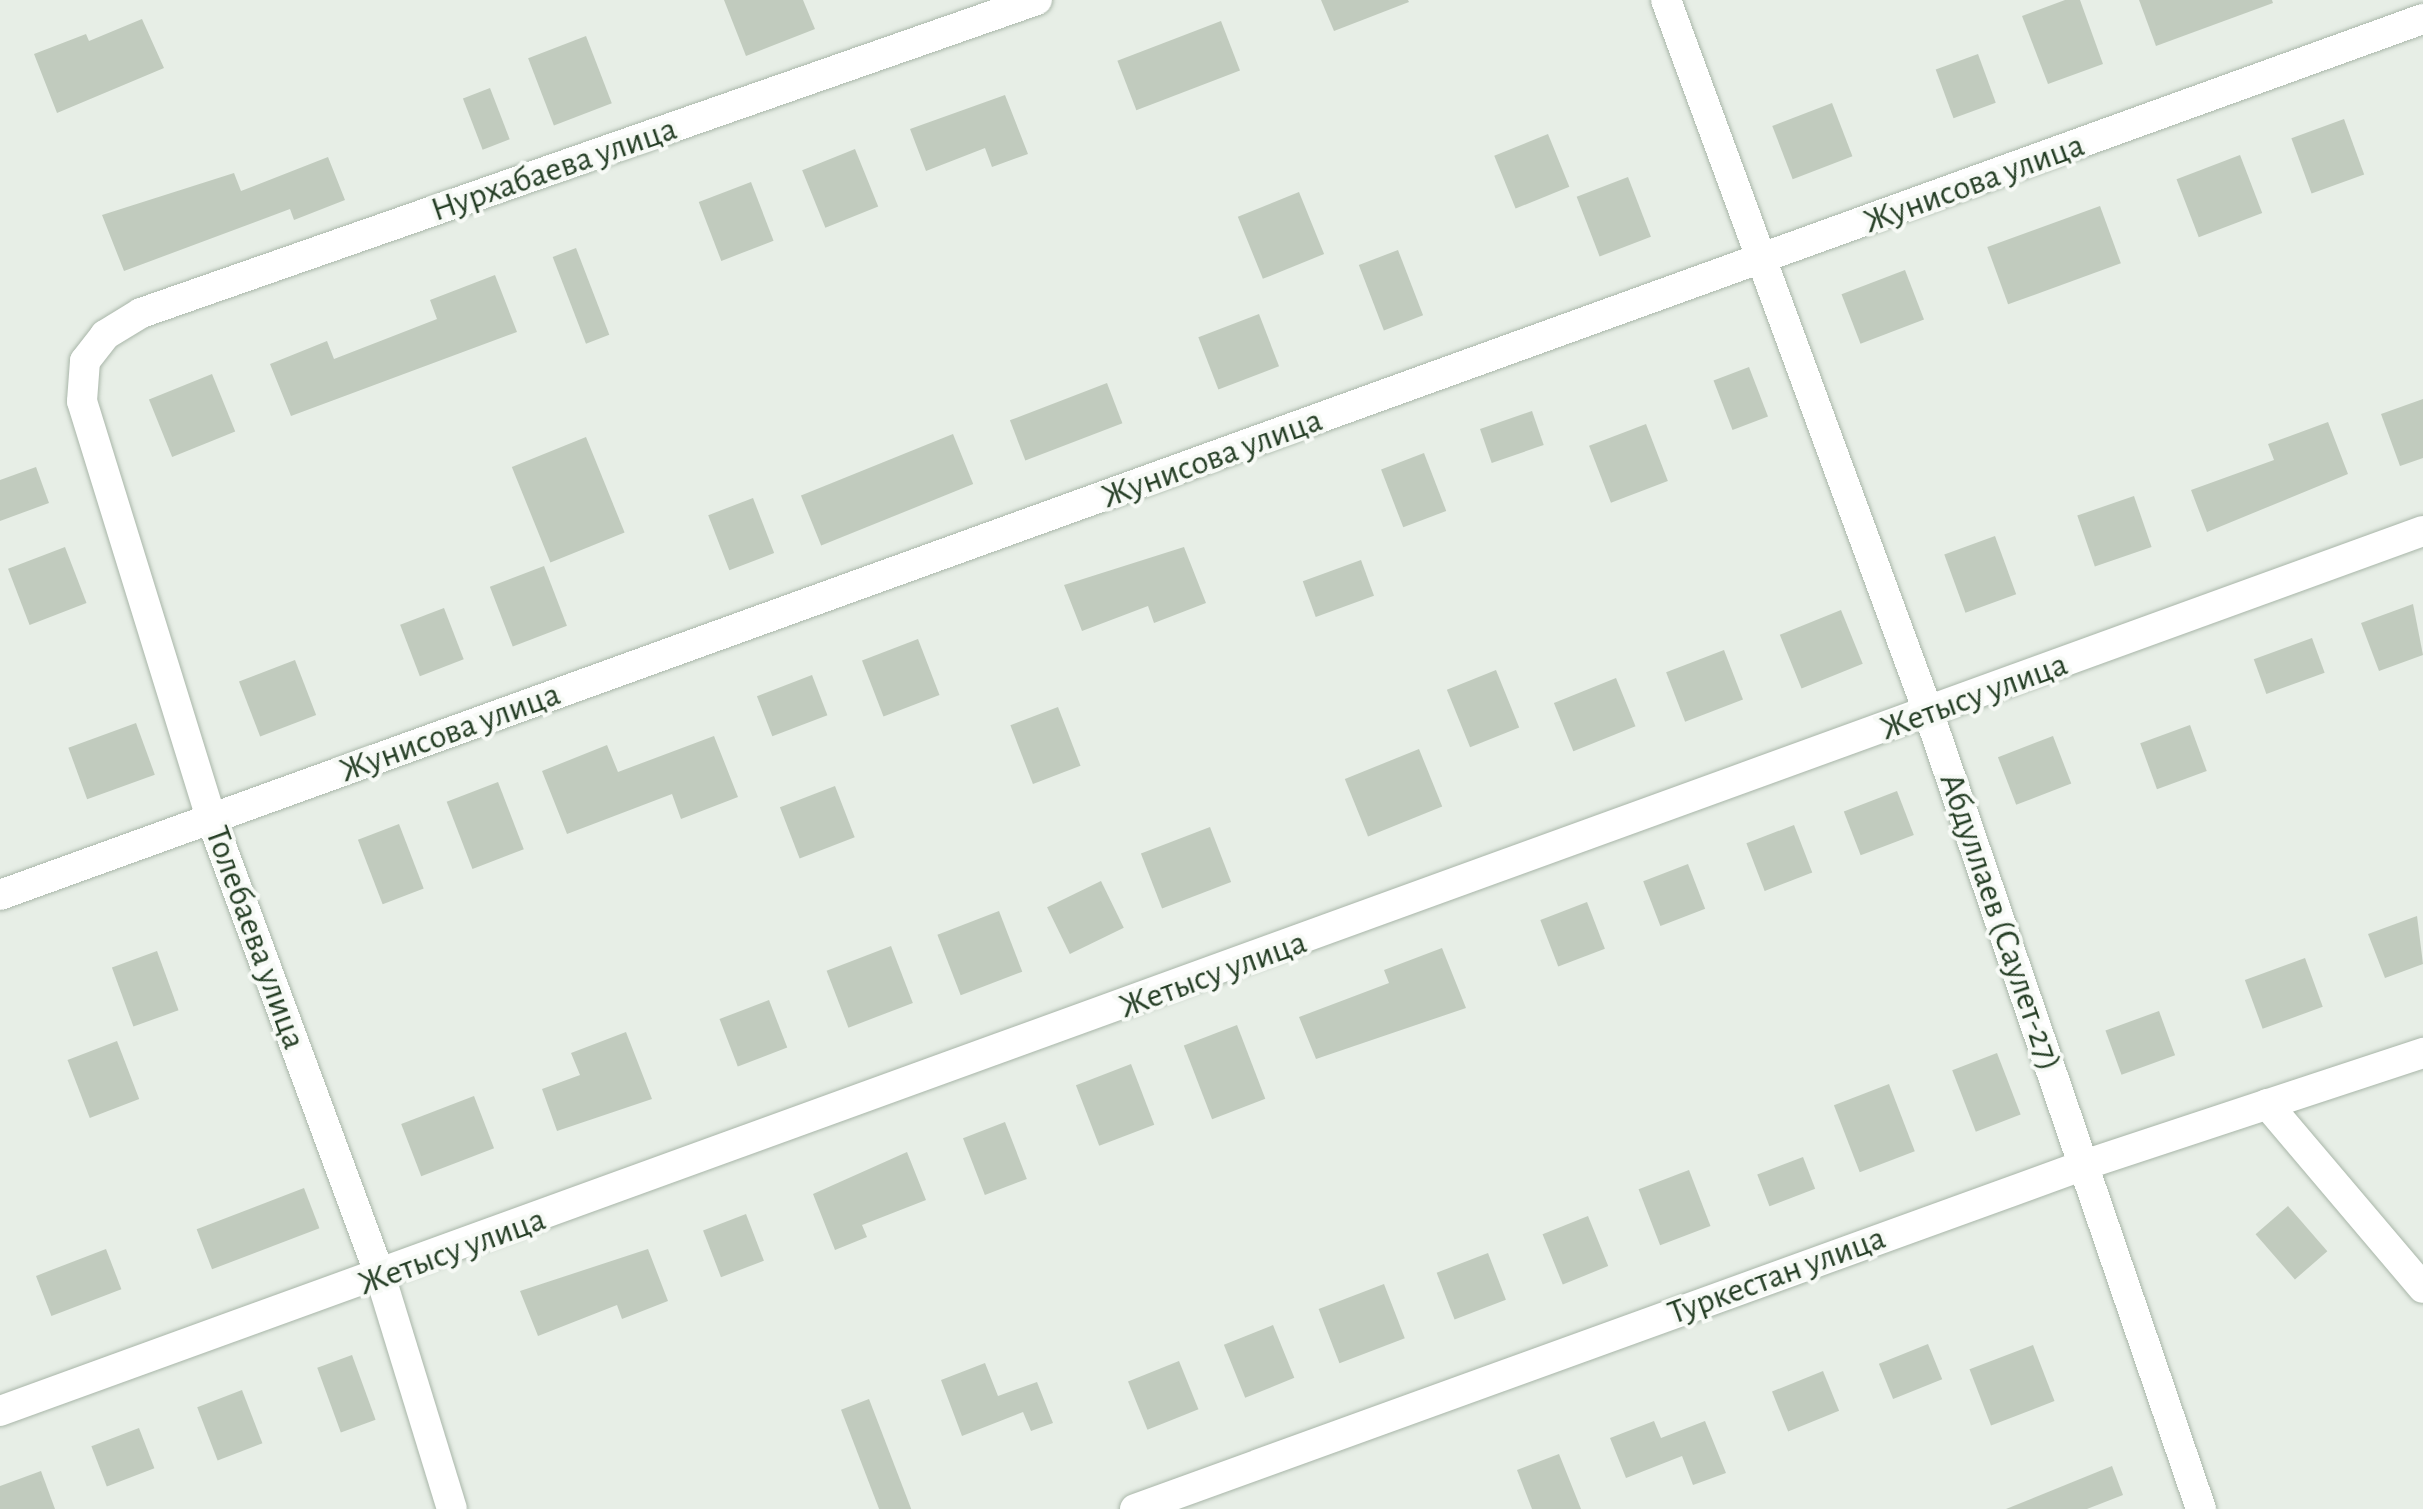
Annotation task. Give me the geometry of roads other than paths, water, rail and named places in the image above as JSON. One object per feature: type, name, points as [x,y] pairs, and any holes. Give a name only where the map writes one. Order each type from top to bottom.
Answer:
[{"type":"street","name":"Нурхабаева улица","points":[[85,361],[105,334],[142,313],[1037,0]]},
{"type":"street","name":"Абдуллаев (Саулет-27)","points":[[1666,0],[1758,263],[1929,714],[2201,1509]]},
{"type":"street","name":"Жунисова улица","points":[[0,895],[1758,263],[2423,19]]},
{"type":"street","name":"Толебаева улица","points":[[85,361],[82,401],[211,818],[381,1278],[452,1509]]},
{"type":"street","name":"Жетысу улица","points":[[0,1411],[381,1278],[2423,531]]},
{"type":"street","name":"Туркестан улица","points":[[1135,1509],[2084,1165],[2423,1053]]},
{"type":"street","points":[[2267,1104],[2423,1288]]}]
